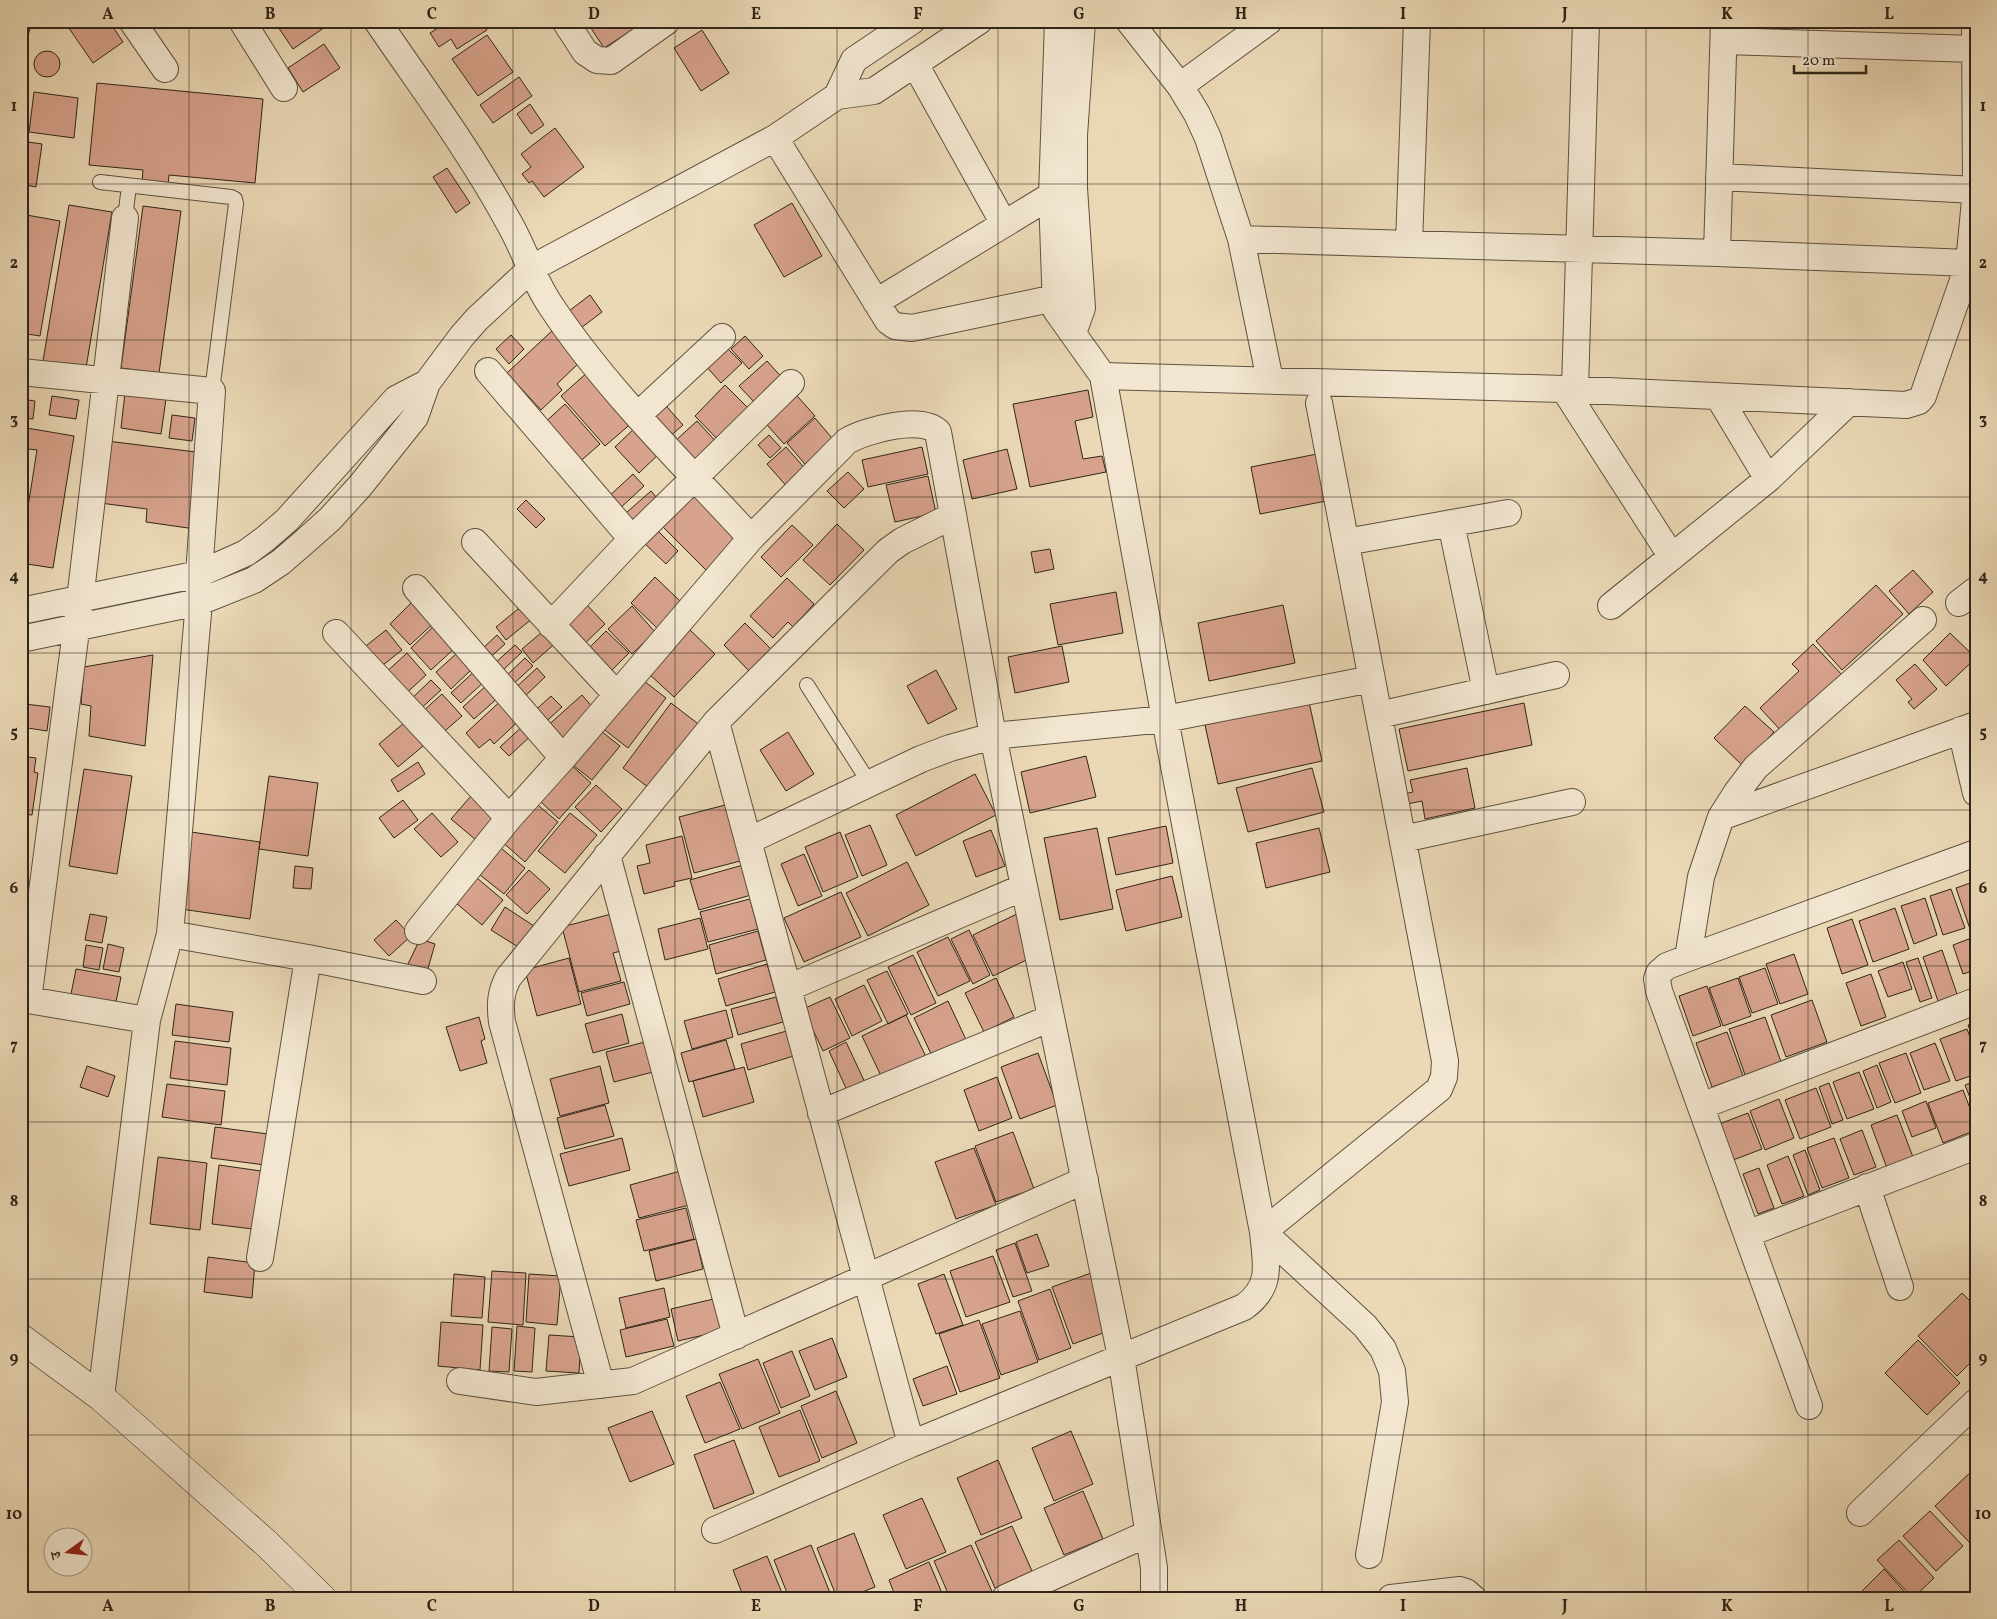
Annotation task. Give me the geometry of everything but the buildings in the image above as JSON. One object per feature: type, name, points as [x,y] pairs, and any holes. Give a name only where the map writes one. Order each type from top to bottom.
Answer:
[{"type":"street","points":[[132,21],[165,69]]},
{"type":"street","points":[[242,21],[284,88]]},
{"type":"street","points":[[377,21],[452,129],[509,221],[550,304],[584,353],[751,538]]},
{"type":"street","points":[[564,21],[585,52],[597,60],[611,61],[667,21]]},
{"type":"street","points":[[836,96],[854,60],[912,21]]},
{"type":"street","points":[[21,639],[199,602],[254,580],[281,562],[330,519],[360,486],[415,417],[427,383],[462,336],[532,268],[775,138],[836,96],[874,91],[979,21]]},
{"type":"street","points":[[716,1530],[911,1444],[1244,1308],[1262,1291],[1267,1270],[1263,1232],[1165,719],[1103,376],[1056,310],[1052,195],[1058,21]]},
{"type":"street","points":[[1072,333],[1082,308],[1075,197],[1074,135],[1082,21]]},
{"type":"street","points":[[1129,21],[1180,86],[1197,114],[1208,138],[1241,239],[1270,380]]},
{"type":"street","points":[[1180,86],[1269,21]]},
{"type":"street","points":[[1409,244],[1417,21]]},
{"type":"street","points":[[1586,21],[1580,250],[1569,389],[1672,556]]},
{"type":"street","points":[[1103,376],[1569,389],[1906,405],[1918,401],[1924,396],[1969,263],[1976,189],[1975,21]]},
{"type":"street","points":[[1717,253],[1724,31],[1975,49]]},
{"type":"street","points":[[915,64],[1004,224]]},
{"type":"street","points":[[775,138],[888,321],[895,326],[912,328],[1055,298]]},
{"type":"street","points":[[1719,178],[1976,189]]},
{"type":"street","points":[[876,302],[1052,195]]},
{"type":"street","points":[[126,218],[80,600],[28,1000],[147,1020]]},
{"type":"street","points":[[1241,239],[1717,253],[1969,263]]},
{"type":"street","points":[[638,414],[722,337]]},
{"type":"street","points":[[488,371],[632,539]]},
{"type":"street","points":[[21,372],[212,391],[199,574],[199,602],[170,934],[147,1020],[101,1397]]},
{"type":"street","points":[[21,611],[199,574],[246,553],[266,539],[287,520],[396,399],[427,383]]},
{"type":"street","points":[[551,625],[632,539],[790,383]]},
{"type":"street","points":[[1718,396],[1768,480]]},
{"type":"street","points":[[1611,606],[1768,480],[1849,402]]},
{"type":"street","points":[[1263,1232],[1439,1089],[1444,1077],[1445,1062],[1319,403]]},
{"type":"street","points":[[418,931],[509,818],[563,758],[751,538],[847,441],[871,430],[919,424],[934,428],[938,432],[993,736],[1121,1357],[1154,1568],[1154,1598]]},
{"type":"street","points":[[1346,542],[1508,513]]},
{"type":"street","points":[[601,1385],[502,1022],[500,1008],[502,990],[508,978],[716,722],[888,551],[902,541],[952,516]]},
{"type":"street","points":[[1451,523],[1486,691]]},
{"type":"street","points":[[475,542],[616,694]]},
{"type":"street","points":[[416,588],[563,758]]},
{"type":"street","points":[[1688,958],[1701,877],[1721,817],[1737,792],[1756,767],[1923,620]]},
{"type":"street","points":[[336,633],[509,818]]},
{"type":"street","points":[[1378,715],[1556,675]]},
{"type":"street","points":[[748,841],[921,759],[950,748],[993,736],[1165,719],[1372,679]]},
{"type":"street","points":[[716,722],[911,1444]]},
{"type":"street","points":[[1721,817],[1968,727],[1976,793]]},
{"type":"street","points":[[1403,839],[1572,802]]},
{"type":"street","points":[[1809,1406],[1660,991],[1659,973],[1667,966],[1688,958],[1976,853]]},
{"type":"street","points":[[607,855],[736,1336]]},
{"type":"street","points":[[788,988],[1024,887]]},
{"type":"street","points":[[170,934],[308,958],[422,981]]},
{"type":"street","points":[[260,1258],[308,958]]},
{"type":"street","points":[[1701,1106],[1976,1000]]},
{"type":"street","points":[[821,1113],[1051,1018]]},
{"type":"street","points":[[1747,1234],[1976,1146]]},
{"type":"street","points":[[460,1381],[536,1392],[633,1381],[1085,1180]]},
{"type":"street","points":[[1867,1188],[1900,1288]]},
{"type":"street","points":[[1263,1232],[1365,1326],[1383,1349],[1392,1371],[1395,1402],[1369,1555]]},
{"type":"street","points":[[21,1338],[101,1397],[267,1544],[322,1598]]},
{"type":"street","points":[[1860,1513],[1976,1402]]},
{"type":"street","points":[[1005,1598],[1148,1534]]},
{"type":"street","points":[[1391,1598],[1460,1590],[1473,1598]]},
{"type":"lane","points":[[100,182],[232,197],[235,199],[236,204],[212,391]]},
{"type":"lane","points":[[126,218],[129,186]]},
{"type":"lane","points":[[807,685],[870,784]]}]
